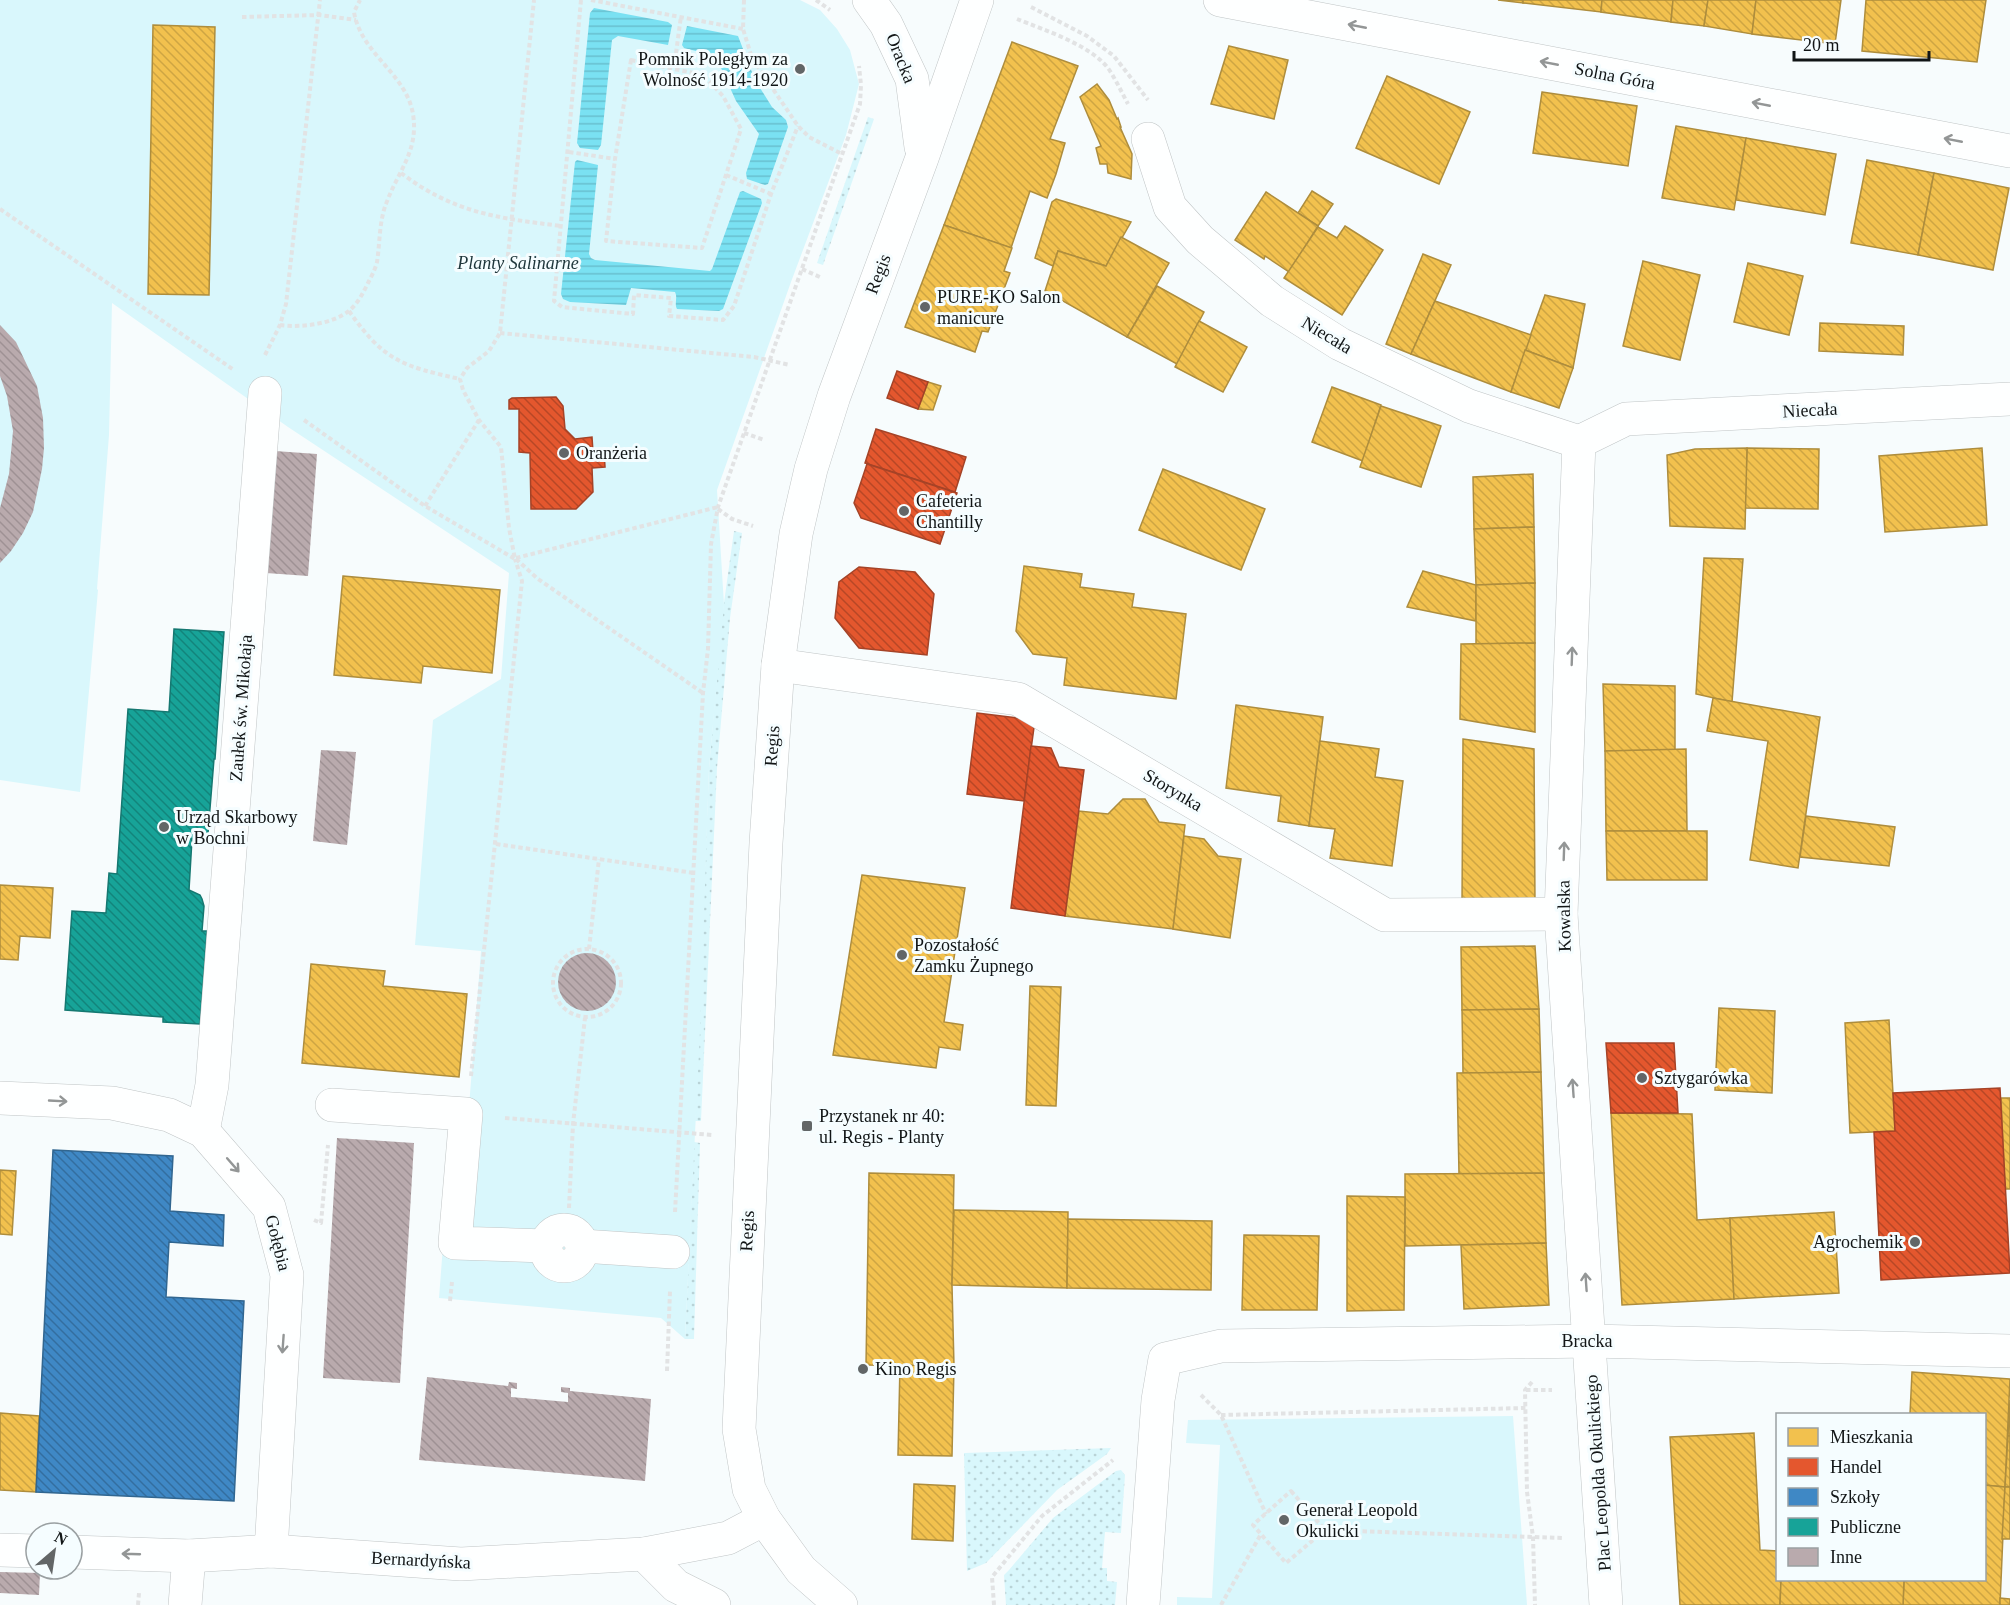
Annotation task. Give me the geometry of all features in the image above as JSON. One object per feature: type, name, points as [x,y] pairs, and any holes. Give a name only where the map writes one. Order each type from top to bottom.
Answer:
[{"type":"street","name":"Oracka","points":[[869,0],[886,24],[912,79],[922,158]]},
{"type":"street","name":"Regis","points":[[841,1605],[801,1570],[764,1519],[749,1489],[739,1429],[764,882],[778,664],[795,534],[811,469],[859,325],[922,158],[977,0]]},
{"type":"street","name":"Solna Góra","points":[[1220,0],[2010,151]]},
{"type":"street","name":"Niecała","points":[[1148,139],[1170,207],[1200,240],[1272,301],[1340,344],[1427,387],[1469,406],[1579,442],[1626,419],[2010,399]]},
{"type":"street","name":"Zaułek św. Mikołaja","points":[[203,1131],[212,1085],[258,387]]},
{"type":"street","name":"Kowalska","points":[[1579,442],[1562,914],[1590,1341]]},
{"type":"street","name":"Storynka","points":[[778,664],[1018,699],[1384,915],[1562,914]]},
{"type":"street","name":"Gołębia","points":[[0,1098],[112,1103],[169,1115],[203,1131],[269,1206],[287,1275],[271,1551]]},
{"type":"street","points":[[332,1105],[466,1114],[455,1243],[565,1241],[673,1252]]},
{"type":"street","name":"Bracka","points":[[1165,1359],[1221,1346],[1590,1341],[2010,1351]]},
{"type":"street","name":"Plac Leopolda Okulickiego","points":[[1590,1341],[1606,1605]]},
{"type":"street","points":[[1143,1605],[1158,1400],[1165,1359]]},
{"type":"street","name":"Bernardyńska","points":[[84,1552],[189,1556],[271,1551],[461,1564],[644,1554],[728,1538],[764,1519]]},
{"type":"street","points":[[0,1550],[24,1551]]},
{"type":"street","points":[[644,1554],[676,1586],[714,1605]]},
{"type":"street","points":[[185,1605],[189,1556]]},
{"type":"path","points":[[258,387],[286,304],[320,0]]},
{"type":"path","points":[[280,325],[295,327],[322,323],[349,311],[362,296],[376,266],[382,213],[390,191],[401,174],[412,149],[415,136],[413,113],[400,82],[363,39],[354,12],[360,0]]},
{"type":"path","points":[[534,0],[500,333],[489,351],[467,368],[460,379],[463,390],[479,420],[501,447],[509,528],[522,581],[466,1114],[701,1134]]},
{"type":"path","points":[[581,0],[554,301],[562,308],[633,314],[634,295],[671,298],[669,316],[723,320],[734,306],[771,194],[798,126]]},
{"type":"path","points":[[591,0],[743,29]]},
{"type":"path","points":[[744,0],[743,29],[752,58],[798,126],[809,137],[842,154]]},
{"type":"path","points":[[816,0],[832,12]]},
{"type":"path","points":[[1031,7],[1087,36],[1114,56],[1151,103]]},
{"type":"path","points":[[242,17],[319,15],[356,20]]},
{"type":"path","points":[[674,68],[681,16]]},
{"type":"path","points":[[1017,19],[1081,46],[1109,69],[1148,139]]},
{"type":"path","points":[[631,60],[674,68],[703,75],[723,96],[741,129],[702,248],[606,241],[615,159],[631,60]]},
{"type":"path","points":[[667,1371],[703,693],[708,648],[711,544],[718,508],[860,104],[861,85],[858,60]]},
{"type":"path","points":[[569,152],[615,159]]},
{"type":"path","points":[[401,174],[423,190],[477,213],[561,226]]},
{"type":"path","points":[[726,175],[771,194]]},
{"type":"path","points":[[0,209],[258,387],[425,506],[515,559],[538,579],[703,693]]},
{"type":"path","points":[[801,269],[822,278]]},
{"type":"path","points":[[349,311],[376,345],[392,358],[412,367],[460,379]]},
{"type":"path","points":[[500,333],[770,359],[790,365]]},
{"type":"path","points":[[425,506],[479,420]]},
{"type":"path","points":[[744,433],[764,440]]},
{"type":"path","points":[[515,559],[718,508]]},
{"type":"path","points":[[718,508],[732,519],[753,526]]},
{"type":"path","points":[[496,844],[694,873]]},
{"type":"path","points":[[590,949],[598,859]]},
{"type":"path","points":[[582,948],[598,950],[611,959],[620,972],[621,988],[617,1000],[609,1011],[585,1018],[568,1013],[556,1000],[552,983],[556,966],[567,954],[582,948]]},
{"type":"path","points":[[565,1241],[573,1124],[585,1018]]},
{"type":"path","points":[[321,1222],[332,1105]]},
{"type":"path","points":[[1165,1359],[1221,1415],[1266,1514]]},
{"type":"path","points":[[1535,1605],[1533,1537],[1527,1492],[1525,1390],[1538,1375]]},
{"type":"path","points":[[1221,1415],[1526,1408]]},
{"type":"path","points":[[994,1605],[992,1577],[1042,1516],[1116,1457],[1154,1456]]},
{"type":"path","points":[[1325,1530],[1291,1491],[1253,1525],[1286,1563],[1325,1530],[1602,1540]]},
{"type":"path","points":[[1221,1605],[1261,1534]]},
{"type":"green space","name":"Planty Salinarne","points":[[0,0],[800,0],[820,10],[837,29],[850,50],[859,84],[846,135],[717,490],[724,605],[709,768],[700,1031],[685,1339],[661,1318],[439,1298],[452,1128],[469,1107],[481,951],[415,945],[433,720],[501,679],[509,573],[288,427],[112,303],[109,435],[80,792],[0,780]]},
{"type":"green space","points":[[868,117],[874,119],[823,265],[817,263]]},
{"type":"green space","points":[[734,531],[742,533],[730,618],[717,768],[701,1121],[695,1121],[709,768],[722,617]]},
{"type":"green space","points":[[694,1142],[700,1143],[694,1339],[685,1339]]},
{"type":"green space","points":[[1513,1416],[1527,1605],[1177,1605],[1177,1597],[1212,1598],[1220,1445],[1186,1443],[1188,1420]]},
{"type":"green space","points":[[1111,1448],[1107,1454],[1057,1490],[986,1563],[967,1571],[964,1453]]},
{"type":"green space","points":[[1121,1470],[1125,1475],[1121,1533],[1105,1532],[1102,1568],[1107,1568],[1107,1581],[1117,1582],[1115,1605],[1006,1605],[1004,1575],[1053,1518],[1116,1471]]},
{"type":"water","points":[[594,8],[668,22],[672,25],[668,45],[618,36],[612,40],[601,145],[598,150],[580,148],[577,143],[590,13]]},
{"type":"water","points":[[687,26],[738,36],[755,80],[772,107],[786,120],[788,127],[768,184],[747,179],[746,173],[759,134],[736,101],[717,59],[712,55],[684,48],[682,45]]},
{"type":"water","points":[[577,160],[598,165],[589,254],[595,260],[710,271],[740,192],[743,191],[761,199],[762,203],[723,309],[719,311],[677,309],[675,292],[631,288],[626,305],[570,302],[563,299],[561,294]]},
{"type":"building: Mieszkania","points":[[1498,0],[1523,0],[1523,3]]},
{"type":"building: Mieszkania","points":[[1523,0],[1602,0],[1601,12],[1523,3]]},
{"type":"building: Mieszkania","points":[[1602,0],[1673,0],[1671,22],[1601,12]]},
{"type":"building: Mieszkania","points":[[1673,0],[1708,0],[1704,26],[1671,22]]},
{"type":"building: Mieszkania","points":[[1708,0],[1756,0],[1752,34],[1704,26]]},
{"type":"building: Mieszkania","points":[[1756,0],[1841,0],[1835,44],[1752,34]]},
{"type":"building: Mieszkania","points":[[1866,0],[1986,0],[1977,62],[1862,51]]},
{"type":"building: Mieszkania","points":[[153,25],[215,27],[209,295],[148,294]]},
{"type":"building: Mieszkania","points":[[1012,42],[1078,66],[1050,139],[1065,143],[1056,174],[1047,198],[1030,191],[1011,248],[944,225]]},
{"type":"building: Mieszkania","points":[[1229,46],[1288,60],[1274,119],[1211,104]]},
{"type":"building: Mieszkania","points":[[1387,76],[1470,112],[1439,184],[1356,148]]},
{"type":"building: Mieszkania","points":[[1097,84],[1109,100],[1118,118],[1132,154],[1131,179],[1108,173],[1107,164],[1100,164],[1096,148],[1101,146],[1080,97]]},
{"type":"building: Mieszkania","points":[[1542,92],[1637,106],[1628,166],[1533,153]]},
{"type":"building: Mieszkania","points":[[1676,126],[1746,138],[1734,210],[1662,198]]},
{"type":"building: Mieszkania","points":[[1746,138],[1836,154],[1825,215],[1736,200]]},
{"type":"building: Mieszkania","points":[[1867,160],[1934,173],[1918,255],[1851,243]]},
{"type":"building: Mieszkania","points":[[1934,173],[2009,188],[1993,270],[1918,255]]},
{"type":"building: Mieszkania","points":[[1312,191],[1333,204],[1318,226],[1298,213]]},
{"type":"building: Mieszkania","points":[[1266,192],[1318,226],[1289,272],[1235,240]]},
{"type":"building: Mieszkania","points":[[1056,199],[1131,222],[1106,266],[1058,251],[1053,266],[1035,258],[1052,202]]},
{"type":"building: Mieszkania","points":[[944,225],[1012,248],[1004,271],[1010,273],[988,332],[982,331],[975,352],[905,327]]},
{"type":"building: Mieszkania","points":[[1345,226],[1383,250],[1342,315],[1284,278],[1318,227],[1337,238]]},
{"type":"building: Mieszkania","points":[[1121,237],[1169,263],[1127,337],[1045,291],[1058,251],[1106,266]]},
{"type":"building: Mieszkania","points":[[1423,254],[1451,265],[1411,354],[1386,344]]},
{"type":"building: Mieszkania","points":[[1643,261],[1700,275],[1680,360],[1623,346]]},
{"type":"building: Mieszkania","points":[[1748,263],[1803,276],[1789,335],[1734,322]]},
{"type":"building: Mieszkania","points":[[1157,286],[1204,312],[1177,364],[1127,337]]},
{"type":"building: Mieszkania","points":[[1545,295],[1585,304],[1573,368],[1525,350]]},
{"type":"building: Mieszkania","points":[[1435,301],[1531,335],[1511,392],[1411,354]]},
{"type":"building: Mieszkania","points":[[1199,321],[1247,347],[1223,392],[1175,367]]},
{"type":"building: Mieszkania","points":[[1820,323],[1904,326],[1903,355],[1819,351]]},
{"type":"building: Mieszkania","points":[[1525,350],[1573,368],[1559,408],[1511,392]]},
{"type":"building: Mieszkania","points":[[928,382],[941,386],[933,410],[918,409]]},
{"type":"building: Mieszkania","points":[[1332,387],[1381,405],[1363,461],[1312,442]]},
{"type":"building: Mieszkania","points":[[1381,406],[1441,426],[1421,487],[1360,467]]},
{"type":"building: Mieszkania","points":[[1747,448],[1819,449],[1818,509],[1745,508]]},
{"type":"building: Mieszkania","points":[[1747,448],[1745,529],[1670,526],[1667,455],[1695,449]]},
{"type":"building: Mieszkania","points":[[1982,448],[1987,525],[1885,532],[1879,456]]},
{"type":"building: Mieszkania","points":[[1163,469],[1265,509],[1241,570],[1139,530]]},
{"type":"building: Mieszkania","points":[[1533,474],[1534,527],[1474,529],[1473,477]]},
{"type":"building: Mieszkania","points":[[1534,527],[1535,583],[1476,585],[1474,529]]},
{"type":"building: Mieszkania","points":[[1704,558],[1743,559],[1732,702],[1696,694]]},
{"type":"building: Mieszkania","points":[[1024,566],[1082,574],[1080,587],[1134,594],[1132,607],[1186,614],[1176,699],[1064,685],[1067,658],[1033,654],[1016,631]]},
{"type":"building: Mieszkania","points":[[1423,571],[1476,585],[1476,621],[1407,607]]},
{"type":"building: Mieszkania","points":[[343,576],[500,590],[492,673],[423,666],[421,683],[334,675]]},
{"type":"building: Mieszkania","points":[[1535,583],[1535,643],[1476,644],[1476,585]]},
{"type":"building: Mieszkania","points":[[1535,643],[1535,732],[1460,719],[1461,644]]},
{"type":"building: Mieszkania","points":[[1603,684],[1675,686],[1675,750],[1605,751]]},
{"type":"building: Mieszkania","points":[[1713,698],[1820,717],[1798,868],[1750,860],[1768,741],[1707,731]]},
{"type":"building: Mieszkania","points":[[1236,705],[1323,717],[1309,826],[1278,821],[1281,796],[1226,788]]},
{"type":"building: Mieszkania","points":[[1463,739],[1534,749],[1535,905],[1462,905]]},
{"type":"building: Mieszkania","points":[[1320,741],[1379,749],[1375,777],[1403,781],[1392,866],[1330,858],[1335,829],[1309,826]]},
{"type":"building: Mieszkania","points":[[1686,749],[1687,831],[1606,831],[1605,751]]},
{"type":"building: Mieszkania","points":[[1123,799],[1145,799],[1159,822],[1185,825],[1173,929],[1065,916],[1079,811],[1108,814]]},
{"type":"building: Mieszkania","points":[[1806,816],[1895,827],[1889,866],[1800,857]]},
{"type":"building: Mieszkania","points":[[1606,831],[1707,831],[1707,880],[1607,880]]},
{"type":"building: Mieszkania","points":[[1184,836],[1204,839],[1218,856],[1241,859],[1230,938],[1173,929]]},
{"type":"building: Mieszkania","name":"Pozostałość Zamku Żupnego","points":[[862,875],[965,888],[944,1022],[963,1025],[960,1050],[939,1047],[936,1068],[833,1055]]},
{"type":"building: Mieszkania","points":[[0,885],[53,888],[50,938],[20,936],[18,960],[0,959]]},
{"type":"building: Mieszkania","points":[[1535,946],[1539,1009],[1462,1010],[1461,947]]},
{"type":"building: Mieszkania","points":[[311,964],[385,971],[383,986],[467,994],[459,1077],[302,1063]]},
{"type":"building: Mieszkania","points":[[1030,986],[1061,987],[1056,1106],[1026,1105]]},
{"type":"building: Mieszkania","points":[[1719,1008],[1775,1011],[1772,1093],[1715,1090]]},
{"type":"building: Mieszkania","points":[[1539,1009],[1541,1072],[1463,1073],[1462,1010]]},
{"type":"building: Mieszkania","points":[[1889,1020],[1895,1131],[1850,1133],[1845,1023]]},
{"type":"building: Mieszkania","points":[[1541,1072],[1544,1173],[1459,1174],[1457,1073]]},
{"type":"building: Mieszkania","points":[[2001,1098],[2010,1098],[2010,1189],[2005,1189]]},
{"type":"building: Mieszkania","points":[[1611,1113],[1692,1114],[1697,1220],[1730,1218],[1734,1299],[1622,1305]]},
{"type":"building: Mieszkania","points":[[0,1170],[16,1171],[12,1235],[0,1234]]},
{"type":"building: Mieszkania","points":[[869,1173],[954,1175],[952,1285],[954,1366],[866,1365]]},
{"type":"building: Mieszkania","points":[[1544,1173],[1546,1243],[1405,1246],[1405,1174]]},
{"type":"building: Mieszkania","points":[[1347,1196],[1405,1197],[1404,1310],[1347,1311]]},
{"type":"building: Mieszkania","points":[[954,1210],[1068,1212],[1067,1288],[952,1285]]},
{"type":"building: Mieszkania","points":[[1834,1212],[1839,1293],[1734,1299],[1730,1218]]},
{"type":"building: Mieszkania","points":[[1068,1219],[1212,1221],[1211,1290],[1067,1288]]},
{"type":"building: Mieszkania","points":[[1244,1235],[1319,1236],[1317,1310],[1242,1310]]},
{"type":"building: Mieszkania","points":[[1546,1243],[1549,1305],[1464,1309],[1461,1245]]},
{"type":"building: Mieszkania","points":[[900,1365],[954,1366],[952,1456],[898,1455]]},
{"type":"building: Mieszkania","points":[[1912,1372],[2010,1379],[2005,1487],[1986,1485],[1986,1413],[1910,1413]]},
{"type":"building: Mieszkania","points":[[2010,1400],[2010,1436],[2008,1436]]},
{"type":"building: Mieszkania","points":[[0,1413],[39,1416],[36,1492],[0,1490]]},
{"type":"building: Mieszkania","points":[[1754,1433],[1760,1550],[1776,1551],[1776,1581],[1781,1581],[1780,1605],[1680,1605],[1670,1437]]},
{"type":"building: Mieszkania","points":[[2008,1436],[2010,1436],[2010,1487],[2005,1487]]},
{"type":"building: Mieszkania","points":[[914,1484],[955,1486],[953,1541],[912,1539]]},
{"type":"building: Mieszkania","points":[[1986,1485],[2005,1487],[2000,1605],[1903,1605],[1904,1581],[1986,1581]]},
{"type":"building: Mieszkania","points":[[2005,1487],[2010,1487],[2010,1539],[2002,1539]]},
{"type":"building: Mieszkania","points":[[1781,1581],[1904,1581],[1903,1605],[1780,1605]]},
{"type":"building: Mieszkania","points":[[2000,1598],[2010,1599],[2010,1605],[2000,1605]]},
{"type":"building: Handel","points":[[897,371],[928,382],[918,409],[887,398]]},
{"type":"building: Handel","name":"Oranżeria","points":[[556,397],[563,406],[565,429],[575,439],[592,437],[593,452],[604,451],[605,467],[592,468],[593,492],[576,509],[531,509],[530,453],[519,452],[519,409],[509,409],[509,400],[512,398]]},
{"type":"building: Handel","points":[[876,429],[966,457],[955,492],[865,463]]},
{"type":"building: Handel","name":"Cafeteria Chantilly","points":[[867,464],[957,493],[940,544],[861,518],[854,503]]},
{"type":"building: Handel","points":[[859,567],[915,572],[934,594],[927,655],[859,648],[835,618],[839,582]]},
{"type":"building: Handel","points":[[977,713],[1035,720],[1024,801],[967,794]]},
{"type":"building: Handel","points":[[1031,746],[1051,748],[1059,767],[1084,770],[1065,916],[1011,908]]},
{"type":"building: Handel","name":"Sztygarówka","points":[[1606,1043],[1674,1043],[1678,1113],[1611,1113]]},
{"type":"building: Handel","points":[[2000,1088],[2010,1273],[1881,1280],[1874,1132],[1895,1131],[1893,1093]]},
{"type":"building: Szkoły","points":[[53,1150],[173,1156],[170,1211],[224,1215],[223,1246],[169,1242],[166,1297],[244,1301],[234,1501],[36,1492]]},
{"type":"building: Publiczne","name":"Urząd Skarbowy w Bochni","points":[[174,629],[224,632],[208,833],[192,839],[189,890],[200,895],[202,899],[204,906],[202,931],[207,931],[200,1024],[163,1022],[163,1017],[65,1010],[72,911],[106,913],[109,873],[117,874],[128,709],[169,712]]},
{"type":"building: Inne","points":[[0,325],[16,342],[37,386],[43,418],[44,448],[33,512],[23,533],[0,563],[0,508],[9,474],[13,431],[7,396],[0,376]]},
{"type":"building: Inne","points":[[275,451],[317,454],[308,576],[266,573]]},
{"type":"building: Inne","points":[[321,750],[356,752],[347,845],[313,841]]},
{"type":"building: Inne","points":[[587,953],[598,955],[611,966],[616,982],[614,993],[603,1006],[587,1011],[576,1009],[563,998],[558,982],[560,971],[571,958]]},
{"type":"building: Inne","points":[[337,1138],[414,1143],[400,1383],[323,1378]]},
{"type":"building: Inne","points":[[427,1377],[508,1386],[509,1382],[517,1383],[517,1389],[511,1388],[511,1397],[568,1402],[568,1393],[561,1392],[561,1387],[570,1388],[570,1391],[651,1399],[645,1481],[419,1460]]},
{"type":"building: Inne","points":[[0,1572],[24,1573],[24,1581],[40,1581],[39,1595],[0,1593]]},
{"type":"place","name":"Pomnik Poległym za Wolność 1914-1920","points":[[800,69]]},
{"type":"place","name":"PURE-KO Salon manicure","points":[[925,307]]},
{"type":"place","name":"Oranżeria","points":[[564,453]]},
{"type":"place","name":"Cafeteria Chantilly","points":[[904,511]]},
{"type":"place","name":"Urząd Skarbowy w Bochni","points":[[164,827]]},
{"type":"place","name":"Pozostałość Zamku Żupnego","points":[[902,955]]},
{"type":"place","name":"Sztygarówka","points":[[1642,1078]]},
{"type":"place","name":"Przystanek nr 40: ul. Regis - Planty","points":[[807,1126]]},
{"type":"place","name":"Agrochemik","points":[[1915,1242]]},
{"type":"place","name":"Kino Regis","points":[[863,1369]]},
{"type":"place","name":"Generał Leopold Okulicki","points":[[1284,1520]]}]
